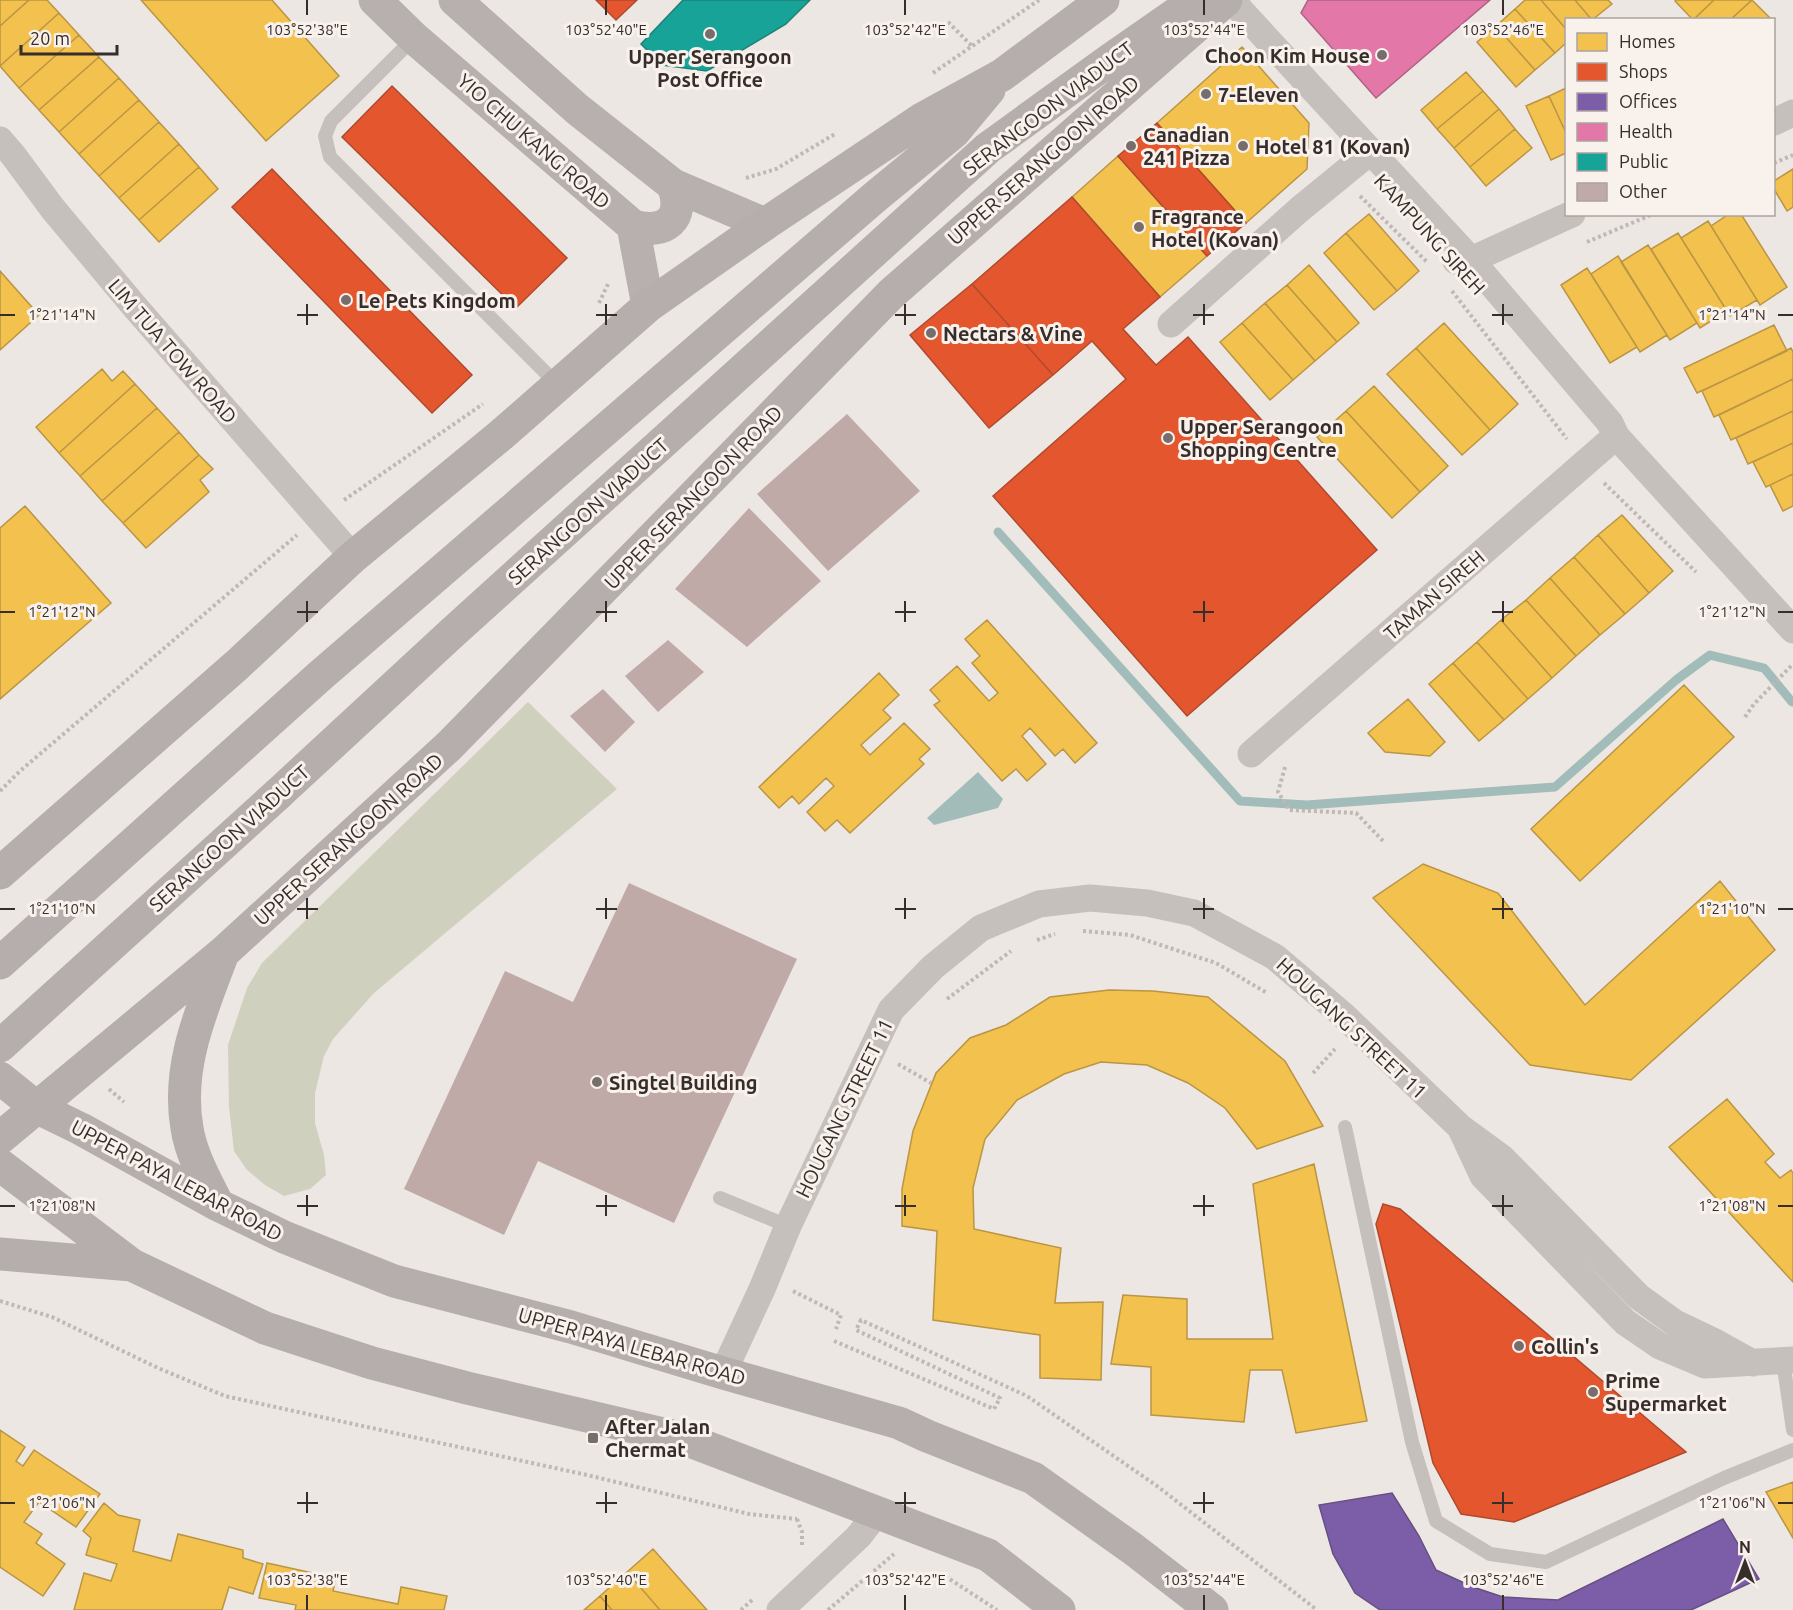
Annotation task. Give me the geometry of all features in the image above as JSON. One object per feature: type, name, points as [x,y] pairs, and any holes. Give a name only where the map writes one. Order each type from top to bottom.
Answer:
[{"type":"main road","name":"YIO CHU KANG ROAD","points":[[375,0],[414,38],[633,226]]},
{"type":"main road","points":[[455,0],[577,109],[673,185],[765,224]]},
{"type":"main road","points":[[0,873],[237,665],[353,557],[501,435],[648,306],[921,119],[1002,75],[1103,0]]},
{"type":"main road","name":"SERANGOON VIADUCT","points":[[0,1046],[988,148],[1111,59],[1218,1]]},
{"type":"main road","name":"UPPER SERANGOON ROAD","points":[[0,1138],[224,952],[449,746],[891,294],[1218,1]]},
{"type":"main road","name":"SERANGOON VIADUCT","points":[[0,963],[321,675],[875,196],[954,132],[1002,75]]},
{"type":"main road","points":[[648,306],[633,226],[642,229],[661,229],[671,222],[678,208],[678,198],[673,185]]},
{"type":"main road","points":[[0,852],[38,838]]},
{"type":"main road","points":[[218,1205],[197,1162],[190,1140],[184,1091],[188,1058],[199,1019],[224,952]]},
{"type":"main road","name":"UPPER PAYA LEBAR ROAD","points":[[0,1078],[36,1107],[81,1129],[218,1205],[284,1237],[394,1281],[571,1327],[899,1423],[1033,1478],[1133,1549],[1212,1610]]},
{"type":"main road","points":[[0,1165],[132,1265],[265,1328],[372,1363],[467,1388],[685,1439],[868,1525],[988,1555],[1059,1610]]},
{"type":"main road","points":[[0,1254],[132,1265]]},
{"type":"street","name":"KAMPUNG SIREH","points":[[1218,1],[1230,20],[1367,155],[1450,267],[1603,430],[1616,436],[1793,630]]},
{"type":"street","points":[[1775,121],[1793,113]]},
{"type":"street","name":"LIM TUA TOW ROAD","points":[[4,154],[353,557]]},
{"type":"street","points":[[1171,324],[1300,209],[1367,155]]},
{"type":"street","points":[[1450,267],[1567,216]]},
{"type":"street","name":"TAMAN SIREH","points":[[1251,753],[1616,436]]},
{"type":"street","name":"HOUGANG STREET 11","points":[[723,1373],[788,1226],[891,1010],[933,967],[981,928],[1039,904],[1090,898],[1147,903],[1194,913],[1275,957],[1343,1015],[1461,1128],[1483,1176],[1625,1322],[1660,1346],[1705,1365],[1788,1360]]},
{"type":"street","points":[[780,1610],[868,1525]]},
{"type":"lane","points":[[414,38],[331,121],[326,136],[330,157],[558,385]]},
{"type":"lane","points":[[1345,1127],[1412,1442],[1436,1521],[1490,1554],[1546,1562],[1724,1478],[1793,1450]]},
{"type":"lane","points":[[720,1198],[788,1226]]},
{"type":"lane","points":[[1788,1360],[1793,1430]]},
{"type":"path","points":[[929,75],[1039,0]]},
{"type":"path","points":[[948,22],[1002,75]]},
{"type":"path","points":[[742,179],[776,169],[844,129]]},
{"type":"path","points":[[1775,162],[1793,155]]},
{"type":"path","points":[[1341,176],[1450,267],[1584,465],[1700,576]]},
{"type":"path","points":[[0,791],[20,771],[318,517],[491,398]]},
{"type":"path","points":[[1745,717],[1754,704],[1793,664]]},
{"type":"path","points":[[1285,767],[1278,792],[1289,810],[1356,813],[1384,842]]},
{"type":"path","points":[[1082,931],[1130,935],[1216,963],[1273,996]]},
{"type":"path","points":[[1028,943],[1060,933]]},
{"type":"path","points":[[941,1004],[1017,946]]},
{"type":"path","points":[[1313,1073],[1332,1051]]},
{"type":"path","points":[[895,1062],[931,1083]]},
{"type":"path","points":[[789,1300],[794,1291],[841,1315],[836,1329]]},
{"type":"path","points":[[0,1301],[52,1317],[158,1368],[225,1396],[749,1514],[807,1522]]},
{"type":"path","points":[[834,1341],[994,1409],[1000,1398],[856,1330],[861,1320],[1027,1396],[1157,1486],[1317,1610]]},
{"type":"path","points":[[828,1610],[902,1547],[868,1525]]},
{"type":"path","points":[[940,1572],[997,1610]]},
{"type":"green space","points":[[528,702],[617,789],[374,993],[333,1039],[324,1056],[315,1093],[315,1123],[324,1155],[326,1175],[310,1189],[284,1196],[265,1185],[247,1170],[234,1151],[229,1107],[228,1045],[247,988],[262,963]]},
{"type":"water","points":[[978,772],[1003,799],[998,808],[934,825],[927,818]]},
{"type":"building: Homes","points":[[0,0],[29,0],[0,26]]},
{"type":"building: Homes","points":[[29,0],[47,0],[59,13],[0,66],[0,26]]},
{"type":"building: Homes","points":[[141,0],[272,0],[339,76],[266,141]]},
{"type":"building: Homes","points":[[1525,0],[1541,0],[1565,28],[1565,44],[1555,53],[1515,9]]},
{"type":"building: Homes","points":[[1541,0],[1575,0],[1590,18],[1565,18],[1565,28]]},
{"type":"building: Homes","points":[[1575,0],[1608,0],[1612,4],[1594,18],[1590,18]]},
{"type":"building: Homes","points":[[1714,0],[1695,18],[1691,18],[1675,1]]},
{"type":"building: Homes","points":[[1714,0],[1752,0],[1732,18],[1695,18]]},
{"type":"building: Homes","points":[[1752,0],[1770,18],[1732,18]]},
{"type":"building: Homes","points":[[1515,9],[1555,53],[1535,70],[1496,26]]},
{"type":"building: Homes","points":[[59,13],[79,35],[19,88],[0,66]]},
{"type":"building: Homes","points":[[1496,26],[1535,70],[1516,87],[1477,42]]},
{"type":"building: Homes","points":[[79,35],[99,57],[39,110],[19,88]]},
{"type":"building: Homes","name":"Hotel 81 (Kovan)","points":[[1242,47],[1309,123],[1307,169],[1246,223],[1157,123]]},
{"type":"building: Homes","points":[[99,57],[119,78],[59,132],[39,110]]},
{"type":"building: Homes","points":[[1466,72],[1483,91],[1437,129],[1421,110]]},
{"type":"building: Homes","points":[[119,78],[139,100],[79,154],[59,132]]},
{"type":"building: Homes","points":[[1565,88],[1565,131],[1549,96]]},
{"type":"building: Homes","points":[[1483,91],[1499,109],[1454,148],[1437,129]]},
{"type":"building: Homes","points":[[1549,96],[1565,131],[1565,153],[1551,160],[1526,106]]},
{"type":"building: Homes","points":[[139,100],[159,122],[99,176],[79,154]]},
{"type":"building: Homes","points":[[1499,109],[1515,129],[1470,167],[1454,148]]},
{"type":"building: Homes","points":[[159,122],[179,144],[119,198],[99,176]]},
{"type":"building: Homes","points":[[1515,129],[1532,148],[1486,186],[1470,167]]},
{"type":"building: Homes","points":[[179,144],[199,167],[139,220],[119,198]]},
{"type":"building: Homes","name":"Fragrance Hotel (Kovan)","points":[[1118,156],[1207,256],[1160,297],[1072,197]]},
{"type":"building: Homes","points":[[199,167],[218,189],[159,242],[139,220]]},
{"type":"building: Homes","points":[[1793,169],[1793,207],[1787,211],[1775,191],[1775,180]]},
{"type":"building: Homes","points":[[1369,214],[1419,271],[1397,291],[1346,233]]},
{"type":"building: Homes","points":[[1726,216],[1742,216],[1787,287],[1760,305],[1711,226]]},
{"type":"building: Homes","points":[[1708,221],[1757,300],[1730,316],[1681,238]]},
{"type":"building: Homes","points":[[1346,233],[1397,291],[1374,310],[1324,253]]},
{"type":"building: Homes","points":[[1678,233],[1727,311],[1700,328],[1651,249]]},
{"type":"building: Homes","points":[[1648,245],[1697,323],[1670,340],[1621,262]]},
{"type":"building: Homes","points":[[1618,256],[1667,335],[1640,352],[1591,274]]},
{"type":"building: Homes","points":[[1309,265],[1359,323],[1337,342],[1287,285]]},
{"type":"building: Homes","points":[[1587,268],[1637,347],[1610,363],[1561,285]]},
{"type":"building: Homes","points":[[0,271],[39,315],[0,350]]},
{"type":"building: Homes","points":[[1287,285],[1337,342],[1315,361],[1265,303]]},
{"type":"building: Homes","points":[[1265,303],[1315,361],[1293,380],[1242,323]]},
{"type":"building: Homes","points":[[1242,323],[1293,380],[1270,400],[1220,342]]},
{"type":"building: Homes","points":[[1444,323],[1518,404],[1490,430],[1416,348]]},
{"type":"building: Homes","points":[[1774,325],[1787,351],[1697,393],[1684,368]]},
{"type":"building: Homes","points":[[1416,348],[1490,430],[1462,455],[1387,374]]},
{"type":"building: Homes","points":[[1791,348],[1793,379],[1714,417],[1702,391]]},
{"type":"building: Homes","points":[[102,369],[112,381],[123,371],[135,384],[59,453],[36,427]]},
{"type":"building: Homes","points":[[1793,379],[1793,411],[1731,440],[1719,415]]},
{"type":"building: Homes","points":[[135,384],[157,408],[80,476],[59,453]]},
{"type":"building: Homes","points":[[1374,386],[1448,466],[1420,492],[1346,411]]},
{"type":"building: Homes","points":[[157,408],[179,432],[102,501],[80,476]]},
{"type":"building: Homes","points":[[1346,411],[1420,492],[1392,518],[1317,437]]},
{"type":"building: Homes","points":[[1793,411],[1793,443],[1748,464],[1736,438]]},
{"type":"building: Homes","points":[[179,432],[199,455],[123,523],[102,501]]},
{"type":"building: Homes","points":[[1793,443],[1793,474],[1766,487],[1753,462]]},
{"type":"building: Homes","points":[[199,455],[213,469],[200,480],[209,492],[146,548],[123,523]]},
{"type":"building: Homes","points":[[1793,474],[1793,506],[1783,511],[1770,485]]},
{"type":"building: Homes","points":[[25,506],[111,603],[0,699],[0,528]]},
{"type":"building: Homes","points":[[1622,515],[1673,571],[1649,593],[1598,535]]},
{"type":"building: Homes","points":[[1598,535],[1649,593],[1625,614],[1574,557]]},
{"type":"building: Homes","points":[[1574,557],[1625,614],[1600,635],[1550,578]]},
{"type":"building: Homes","points":[[1550,578],[1600,635],[1576,656],[1526,600]]},
{"type":"building: Homes","points":[[1526,600],[1576,656],[1552,678],[1501,620]]},
{"type":"building: Homes","points":[[987,620],[1097,743],[1075,763],[1063,749],[1055,756],[1030,728],[1022,736],[1046,764],[1027,781],[1016,769],[1002,781],[934,705],[940,701],[930,690],[957,666],[989,701],[998,693],[972,663],[980,656],[965,639]]},
{"type":"building: Homes","points":[[1501,620],[1552,678],[1528,699],[1477,642]]},
{"type":"building: Homes","points":[[1477,642],[1528,699],[1504,720],[1453,663]]},
{"type":"building: Homes","points":[[1453,663],[1504,720],[1479,741],[1429,684]]},
{"type":"building: Homes","points":[[879,673],[899,695],[883,710],[891,718],[861,745],[870,755],[904,723],[930,749],[919,759],[924,764],[850,833],[837,820],[825,831],[807,812],[834,786],[826,778],[799,804],[792,796],[779,808],[759,787]]},
{"type":"building: Homes","points":[[1684,685],[1734,737],[1580,881],[1531,829]]},
{"type":"building: Homes","points":[[1408,699],[1445,742],[1430,756],[1385,752],[1368,733]]},
{"type":"building: Homes","points":[[1423,864],[1498,893],[1585,1005],[1720,881],[1775,950],[1631,1080],[1530,1065],[1373,898]]},
{"type":"building: Homes","points":[[1109,990],[1153,991],[1208,997],[1285,1061],[1323,1126],[1257,1149],[1225,1108],[1188,1083],[1147,1065],[1101,1062],[1064,1074],[1017,1100],[985,1139],[973,1188],[974,1229],[1061,1248],[1055,1303],[1103,1302],[1101,1380],[1040,1378],[1040,1335],[933,1320],[937,1231],[902,1226],[902,1189],[913,1131],[936,1073],[970,1038],[1006,1025],[1050,997]]},
{"type":"building: Homes","points":[[1727,1099],[1774,1154],[1765,1162],[1780,1178],[1791,1170],[1793,1173],[1793,1282],[1669,1147]]},
{"type":"building: Homes","points":[[1314,1164],[1367,1421],[1296,1433],[1282,1370],[1250,1370],[1244,1422],[1151,1415],[1151,1367],[1111,1364],[1123,1295],[1187,1299],[1187,1339],[1273,1339],[1253,1184]]},
{"type":"building: Homes","points":[[0,1430],[25,1447],[16,1461],[23,1466],[34,1450],[100,1494],[76,1527],[39,1502],[24,1522],[42,1534],[36,1543],[65,1564],[43,1596],[0,1567]]},
{"type":"building: Homes","points":[[1793,1482],[1793,1538],[1766,1492]]},
{"type":"building: Homes","points":[[104,1503],[118,1515],[140,1520],[133,1551],[171,1561],[178,1534],[243,1550],[243,1558],[263,1564],[253,1594],[229,1587],[222,1610],[74,1610],[84,1573],[111,1581],[117,1564],[86,1555],[91,1538],[83,1531]]},
{"type":"building: Homes","points":[[653,1549],[707,1610],[660,1610],[627,1572]]},
{"type":"building: Homes","points":[[267,1563],[336,1578],[333,1591],[398,1604],[401,1587],[447,1596],[444,1610],[295,1610],[296,1605],[259,1598]]},
{"type":"building: Homes","points":[[627,1572],[660,1610],[612,1610],[600,1596]]},
{"type":"building: Homes","points":[[600,1596],[612,1610],[584,1610]]},
{"type":"building: Shops","points":[[596,0],[637,0],[616,20]]},
{"type":"building: Shops","points":[[392,86],[567,258],[516,308],[342,137]]},
{"type":"building: Shops","points":[[1157,123],[1246,223],[1207,256],[1118,156]]},
{"type":"building: Shops","points":[[272,169],[472,375],[432,413],[232,207]]},
{"type":"building: Shops","name":"Upper Serangoon Shopping Centre","points":[[1072,197],[1160,297],[1123,329],[1156,365],[1188,337],[1377,550],[1187,716],[993,496],[1126,379],[1092,341],[1053,375],[972,284]]},
{"type":"building: Shops","points":[[972,284],[1053,375],[989,428],[910,335]]},
{"type":"building: Shops","points":[[1383,1204],[1400,1209],[1686,1452],[1514,1522],[1461,1514],[1433,1463],[1376,1224]]},
{"type":"building: Offices","points":[[1392,1493],[1419,1536],[1436,1570],[1473,1587],[1503,1597],[1558,1600],[1723,1519],[1759,1579],[1691,1610],[1380,1610],[1355,1593],[1333,1554],[1319,1505]]},
{"type":"building: Health","name":"Choon Kim House","points":[[1308,0],[1490,0],[1376,98],[1301,13]]},
{"type":"building: Public","name":"Upper Serangoon Post Office","points":[[683,0],[810,0],[786,24],[707,71],[662,65],[641,44]]},
{"type":"building: Other","points":[[847,414],[920,491],[828,571],[757,494]]},
{"type":"building: Other","points":[[749,508],[821,581],[747,647],[675,589]]},
{"type":"building: Other","points":[[668,640],[704,672],[658,712],[625,676]]},
{"type":"building: Other","points":[[603,689],[635,722],[605,752],[570,716]]},
{"type":"building: Other","name":"Singtel Building","points":[[629,883],[797,959],[674,1223],[538,1161],[504,1235],[404,1189],[505,971],[573,1002]]},
{"type":"waterway","points":[[998,532],[1240,801],[1307,805],[1555,787],[1676,680],[1710,655],[1764,668],[1792,702]]},
{"type":"place","name":"Upper Serangoon Post Office","points":[[710,34]]},
{"type":"place","name":"Choon Kim House","points":[[1382,55]]},
{"type":"place","name":"7-Eleven","points":[[1206,94]]},
{"type":"place","name":"Canadian 241 Pizza","points":[[1131,146]]},
{"type":"place","name":"Hotel 81 (Kovan)","points":[[1243,146]]},
{"type":"place","name":"Fragrance Hotel (Kovan)","points":[[1139,227]]},
{"type":"place","name":"Le Pets Kingdom","points":[[346,300]]},
{"type":"place","name":"Nectars & Vine","points":[[931,333]]},
{"type":"place","name":"Upper Serangoon Shopping Centre","points":[[1168,438]]},
{"type":"place","name":"Singtel Building","points":[[597,1082]]},
{"type":"place","name":"Collin's","points":[[1519,1346]]},
{"type":"place","name":"Prime Supermarket","points":[[1593,1392]]},
{"type":"place","name":"After Jalan Chermat","points":[[593,1438]]}]
